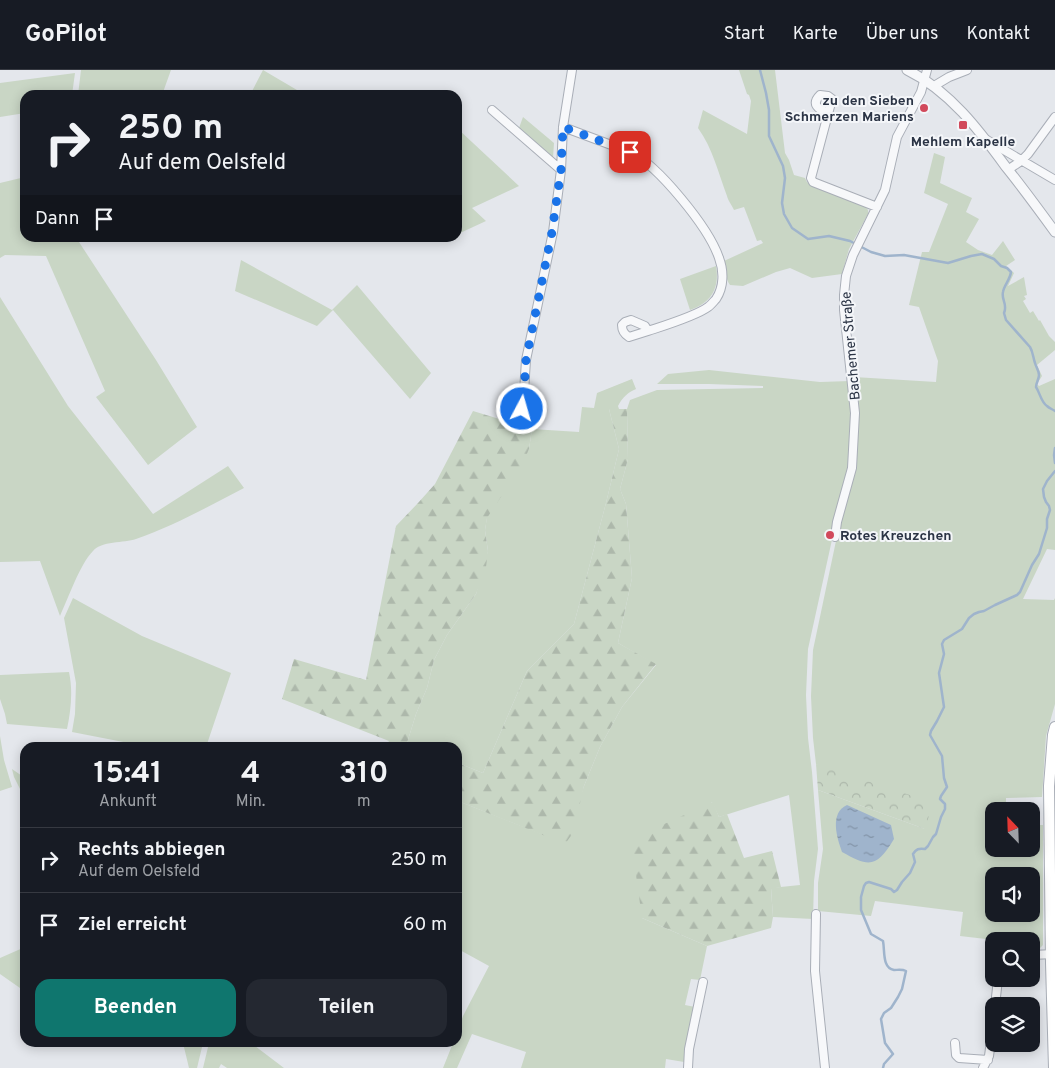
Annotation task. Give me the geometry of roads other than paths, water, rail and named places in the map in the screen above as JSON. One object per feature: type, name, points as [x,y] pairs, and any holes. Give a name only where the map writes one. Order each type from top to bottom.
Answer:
[{"type":"main road","points":[[1054,1068],[1049,786],[1055,727]]},
{"type":"street","points":[[522,409],[526,360],[552,232],[561,170],[563,127],[572,70]]},
{"type":"street","points":[[908,70],[934,86],[956,106],[985,139],[1055,232]]},
{"type":"street","name":"Bachemer Straße","points":[[835,537],[852,468],[856,413],[844,310],[846,276],[855,250],[884,190],[897,137],[921,92],[927,70]]},
{"type":"street","points":[[934,86],[949,77],[967,70]]},
{"type":"street","points":[[492,110],[561,170]]},
{"type":"street","points":[[828,112],[811,178],[813,182],[877,207]]},
{"type":"street","points":[[1008,169],[1028,154],[1055,116]]},
{"type":"street","points":[[563,127],[630,152],[651,166],[696,218],[719,258],[722,269],[722,285],[717,297],[709,307],[648,330]]},
{"type":"street","points":[[985,139],[1055,180]]},
{"type":"street","points":[[816,914],[815,971],[825,1068]]},
{"type":"street","points":[[1040,955],[1053,954]]},
{"type":"street","points":[[688,1068],[689,1048],[703,982]]},
{"type":"street","points":[[955,1042],[956,1055],[959,1058],[988,1060]]},
{"type":"street","points":[[984,1068],[990,1052]]},
{"type":"water","points":[[847,805],[891,825],[894,839],[883,855],[877,860],[872,862],[860,861],[842,852],[838,840],[836,820],[841,809]]},
{"type":"waterway","points":[[760,70],[769,110],[769,136],[783,166],[785,178],[782,203],[784,214],[792,228],[808,239],[829,236],[850,241],[871,252],[885,256],[904,255],[948,263],[982,254],[994,259],[1001,266],[1007,268],[1011,272],[1003,295],[1006,320],[1030,347],[1039,374],[1036,387],[1045,404],[1055,411]]},
{"type":"waterway","points":[[1055,448],[1055,463]]},
{"type":"waterway","points":[[883,1068],[884,1064],[893,1054],[885,1043],[881,1019],[898,997],[906,971],[890,969],[886,963],[883,941],[871,934],[861,910],[861,897],[864,886],[869,882],[891,889],[894,892],[897,890],[910,873],[915,862],[914,852],[918,849],[925,849],[936,834],[945,809],[945,804],[940,799],[947,787],[944,778],[942,756],[930,735],[944,707],[939,673],[944,654],[942,644],[944,640],[962,629],[974,614],[984,611],[1020,592],[1039,554],[1047,528],[1050,510],[1044,497],[1043,489],[1055,471]]},
{"type":"place","name":"zu den Sieben Schmerzen Mariens","points":[[924,108]]},
{"type":"place","name":"Mehlem Kapelle","points":[[963,125]]},
{"type":"place","name":"Rotes Kreuzchen","points":[[830,535]]}]
